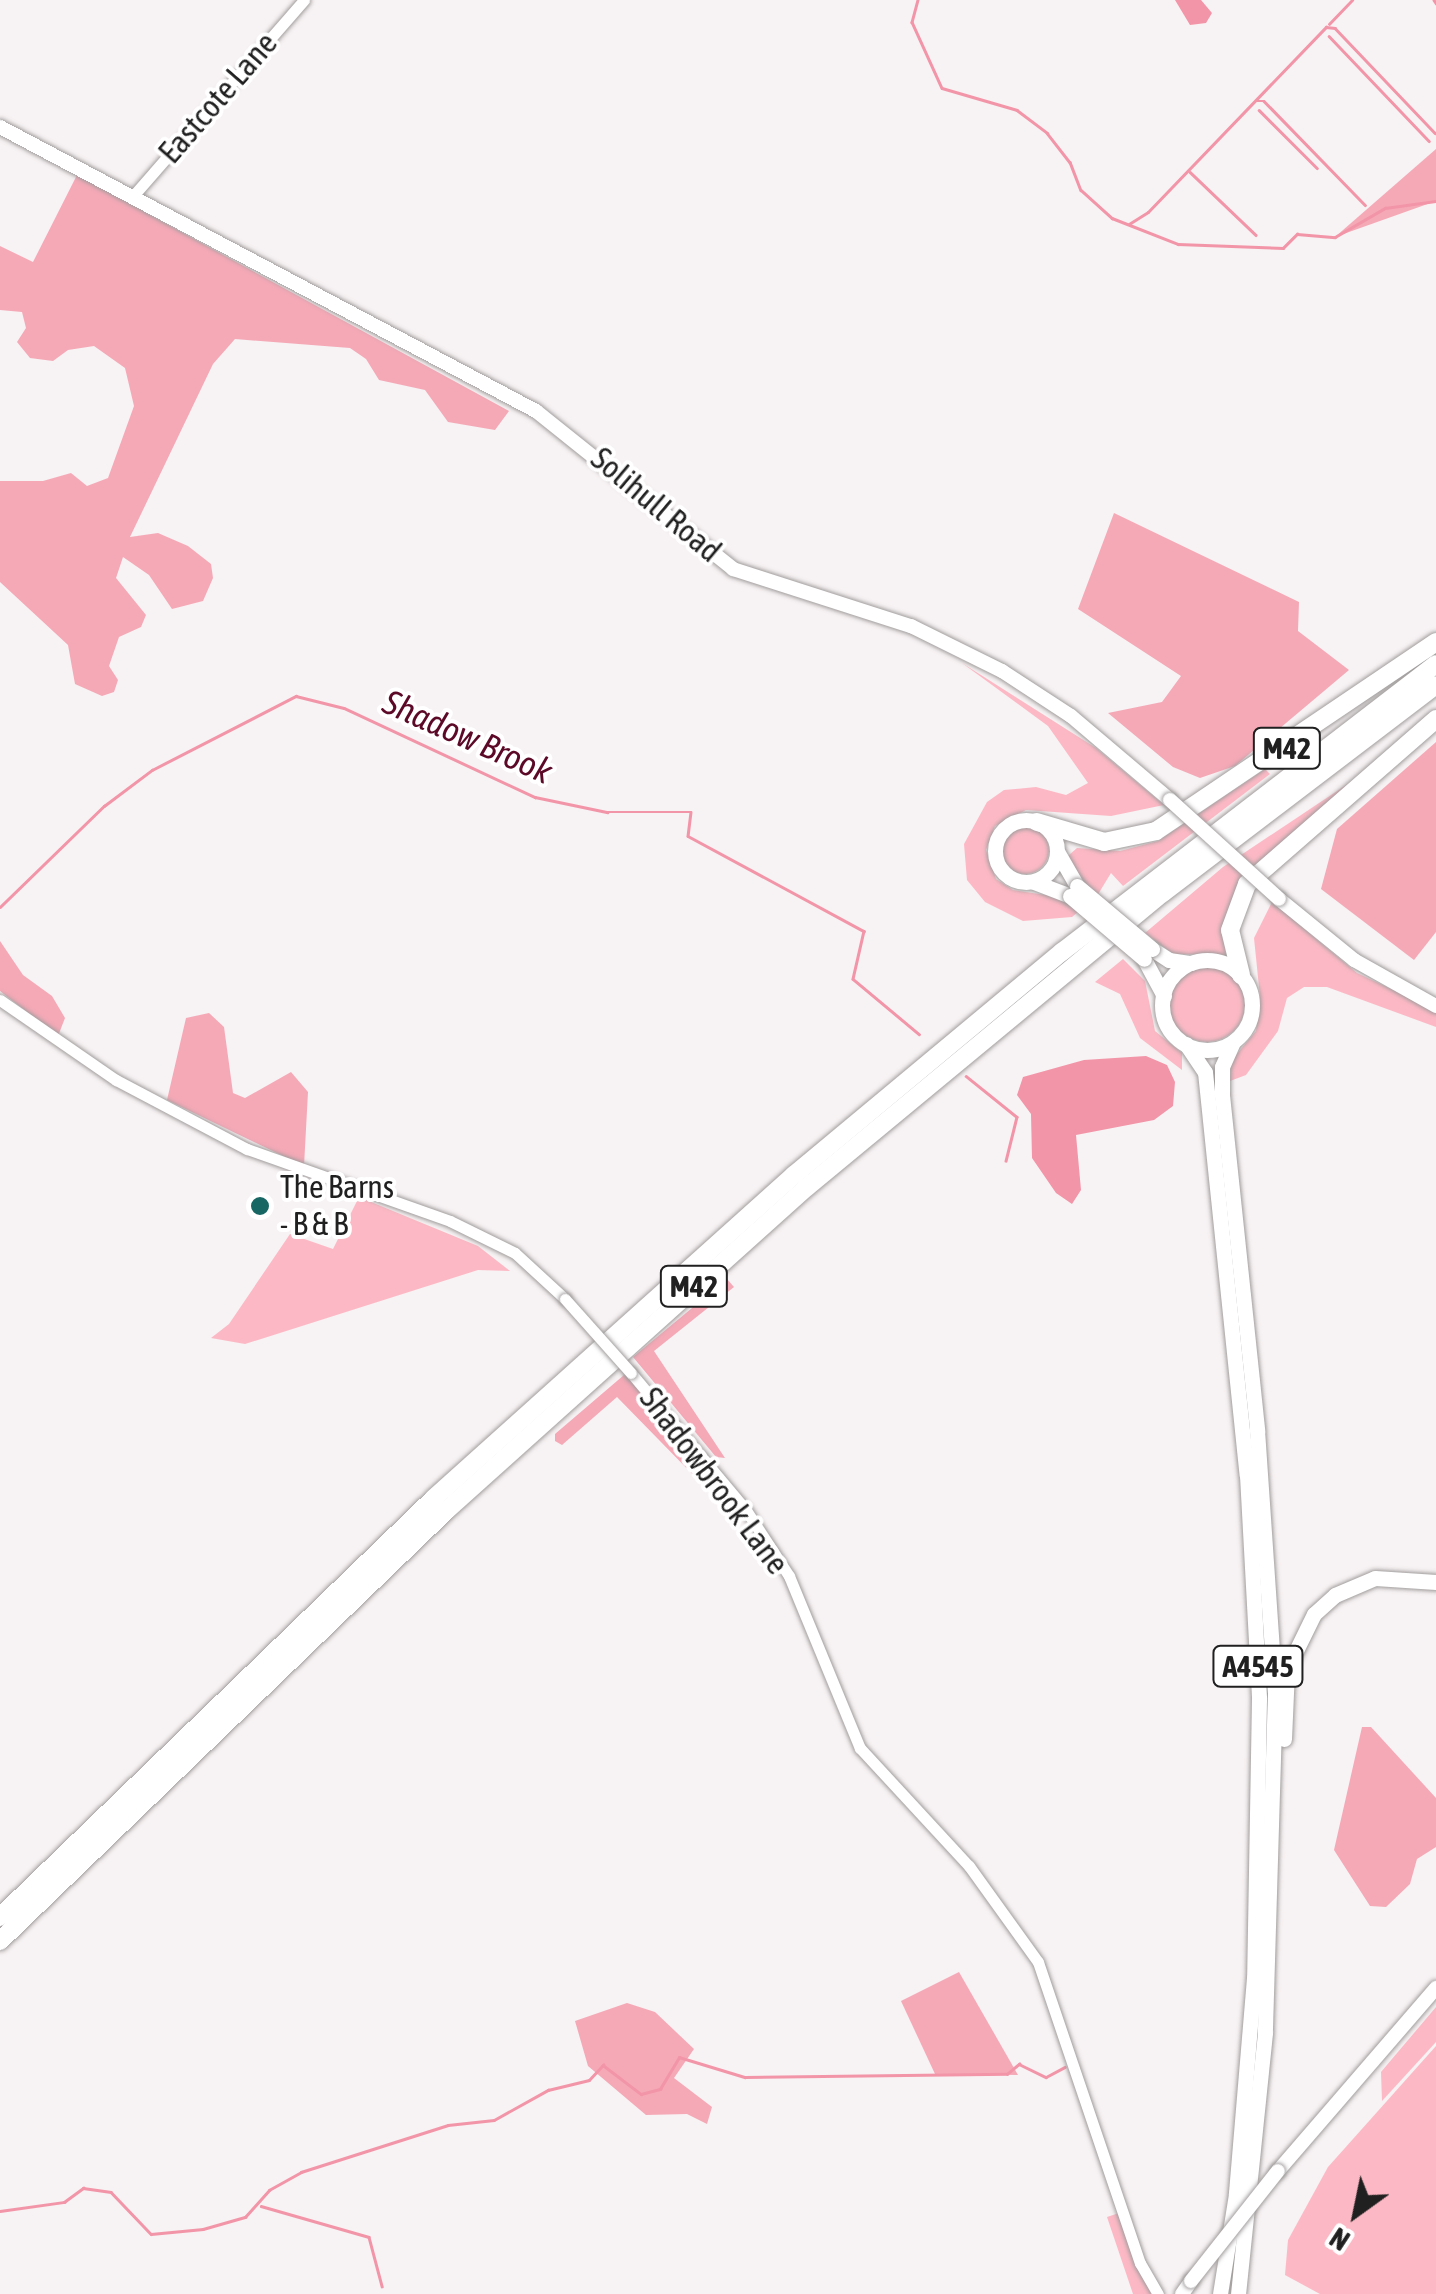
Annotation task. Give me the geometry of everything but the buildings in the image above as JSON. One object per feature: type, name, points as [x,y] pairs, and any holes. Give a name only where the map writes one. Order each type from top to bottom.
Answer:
[{"type":"highway","name":"M42","points":[[1037,822],[1104,842],[1156,832],[1436,642]]},
{"type":"highway","name":"M42","points":[[0,1916],[434,1498],[794,1175],[1062,952],[1436,664]]},
{"type":"highway","name":"M42","points":[[0,1942],[461,1496],[717,1265],[1162,894],[1436,686]]},
{"type":"highway","name":"M42","points":[[1240,975],[1230,930],[1247,884],[1436,719]]},
{"type":"highway","points":[[1074,891],[1006,875],[995,847],[1012,822],[1037,822],[1051,833],[1074,891],[1148,954],[1191,963],[1216,961],[1240,975],[1252,1011],[1232,1042],[1206,1050],[1186,1044],[1168,1027],[1164,996],[1148,954]]},
{"type":"highway","points":[[1031,882],[1049,872],[1057,850]]},
{"type":"highway","points":[[1164,996],[1172,977],[1191,963]]},
{"type":"highway","name":"A4545","points":[[1232,1042],[1222,1068],[1222,1095],[1268,1559],[1275,1691],[1266,2034],[1238,2294]]},
{"type":"highway","name":"A4545","points":[[1186,1044],[1205,1072],[1251,1524],[1259,1699],[1252,1998],[1236,2194],[1220,2294]]},
{"type":"highway","points":[[1272,1866],[1287,1670],[1298,1637],[1324,1604],[1362,1582],[1403,1575],[1436,1582]]},
{"type":"main road","name":"Solihull Road","points":[[0,127],[133,196],[249,264],[536,411],[733,570],[911,626],[1002,671],[1071,716],[1354,960],[1436,1006]]},
{"type":"main road","points":[[1182,2294],[1278,2172],[1436,1988]]},
{"type":"street","name":"Eastcote Lane","points":[[133,196],[304,0]]},
{"type":"street","name":"Shadowbrook Lane","points":[[0,1000],[116,1080],[247,1149],[450,1221],[515,1253],[565,1298],[734,1496],[789,1576],[860,1748],[969,1866],[1038,1962],[1140,2262],[1158,2294]]},
{"type":"shaded area","points":[[1175,0],[1201,0],[1212,13],[1206,23],[1190,25]]},
{"type":"shaded area","points":[[1436,149],[1436,201],[1335,237]]},
{"type":"shaded area","points":[[77,175],[509,411],[495,430],[448,422],[425,390],[379,380],[366,359],[350,348],[235,339],[213,364],[130,537],[158,533],[188,546],[211,564],[213,578],[203,601],[172,609],[149,575],[123,557],[116,578],[146,615],[141,627],[119,637],[109,666],[118,680],[114,692],[102,696],[75,684],[68,645],[0,582],[0,481],[43,481],[71,473],[87,486],[108,478],[134,406],[125,368],[94,346],[68,350],[53,361],[30,358],[17,342],[26,328],[22,312],[0,310],[0,246],[33,262]]},
{"type":"shaded area","points":[[1114,513],[1299,602],[1298,631],[1349,670],[1235,766],[1200,778],[1173,767],[1108,713],[1162,702],[1181,676],[1078,609]]},
{"type":"shaded area","points":[[962,663],[1096,748],[1164,805],[1111,816],[1026,810],[995,826],[986,850],[996,879],[1013,890],[1059,897],[1078,912],[1072,917],[1023,921],[985,902],[967,880],[964,844],[987,802],[1004,790],[1036,787],[1066,795],[1088,783],[1048,726]]},
{"type":"shaded area","points":[[1436,742],[1436,932],[1414,960],[1321,889],[1337,829]]},
{"type":"shaded area","points":[[1265,769],[1270,774],[1123,886],[1111,873],[1097,896],[1078,878],[1068,856],[1077,848],[1120,851],[1158,841]]},
{"type":"shaded area","points":[[1349,783],[1244,878],[1222,929],[1226,955],[1173,954],[1145,933],[1223,867]]},
{"type":"shaded area","points":[[1025,826],[1042,833],[1049,850],[1042,867],[1025,874],[1008,867],[1001,850],[1008,833]]},
{"type":"shaded area","points":[[1272,902],[1357,973],[1436,1010],[1436,1027],[1327,987],[1304,987],[1287,998],[1278,1031],[1246,1075],[1230,1081],[1231,1061],[1256,1031],[1260,997],[1254,938]]},
{"type":"shaded area","points":[[0,941],[23,975],[52,996],[65,1018],[58,1036],[0,991]]},
{"type":"shaded area","points":[[1123,959],[1145,981],[1155,1031],[1182,1053],[1182,1070],[1140,1038],[1120,994],[1095,982]]},
{"type":"shaded area","points":[[1207,966],[1234,977],[1245,1004],[1234,1031],[1207,1042],[1180,1031],[1169,1004],[1180,977]]},
{"type":"shaded area","points":[[209,1013],[224,1027],[233,1093],[245,1098],[291,1072],[308,1092],[304,1166],[167,1100],[186,1018]]},
{"type":"shaded area","points":[[1146,1056],[1167,1065],[1175,1082],[1173,1106],[1154,1120],[1076,1135],[1081,1190],[1072,1204],[1056,1193],[1032,1158],[1031,1114],[1017,1095],[1023,1077],[1084,1060]]},
{"type":"shaded area","points":[[359,1197],[478,1246],[510,1271],[478,1270],[245,1344],[211,1338],[229,1324],[290,1234],[333,1249]]},
{"type":"shaded area","points":[[727,1279],[734,1287],[654,1351],[725,1458],[716,1457],[633,1357]]},
{"type":"shaded area","points":[[624,1375],[633,1379],[710,1481],[702,1484],[617,1397],[562,1445],[555,1441],[555,1434]]},
{"type":"shaded area","points":[[1362,1727],[1371,1727],[1436,1798],[1436,1847],[1417,1859],[1410,1884],[1386,1907],[1370,1906],[1334,1850]]},
{"type":"shaded area","points":[[959,1972],[1018,2075],[935,2074],[901,2001]]},
{"type":"shaded area","points":[[627,2003],[655,2012],[694,2049],[674,2078],[712,2107],[707,2124],[687,2114],[646,2115],[588,2066],[575,2021]]},
{"type":"shaded area","points":[[1436,2007],[1436,2042],[1382,2101],[1381,2072]]},
{"type":"shaded area","points":[[1436,2046],[1436,2294],[1320,2294],[1285,2275],[1288,2240],[1328,2167]]},
{"type":"shaded area","points":[[1119,2213],[1138,2270],[1152,2294],[1133,2294],[1107,2217]]},
{"type":"waterway","points":[[918,0],[912,22],[942,88],[1017,110],[1047,133],[1070,162],[1081,190],[1112,218],[1178,244],[1283,248],[1297,234],[1335,237],[1385,208],[1436,201]]},
{"type":"waterway","points":[[1329,24],[1352,0]]},
{"type":"waterway","points":[[1129,224],[1148,212],[1326,27],[1335,28],[1435,133]]},
{"type":"waterway","points":[[1329,36],[1429,141]]},
{"type":"waterway","points":[[1256,101],[1264,101],[1365,205]]},
{"type":"waterway","points":[[1259,110],[1317,168]]},
{"type":"waterway","points":[[1190,172],[1256,235]]},
{"type":"waterway","name":"Shadow Brook","points":[[0,907],[104,806],[152,770],[296,696],[344,708],[535,797],[607,812],[691,812],[688,836],[864,931],[853,979],[919,1034]]},
{"type":"waterway","name":"Shadow Brook","points":[[966,1076],[1017,1117],[1006,1161]]},
{"type":"waterway","points":[[0,2211],[64,2202],[83,2188],[111,2192],[151,2234],[203,2229],[245,2217],[269,2190],[301,2172],[448,2125],[494,2120],[548,2090],[589,2080],[603,2065],[641,2094],[660,2089],[679,2057],[745,2077],[1007,2074],[1019,2064],[1046,2077],[1065,2067]]},
{"type":"waterway","points":[[261,2206],[369,2237],[382,2286]]},
{"type":"place","name":"The Barns - B & B","points":[[260,1206]]}]
